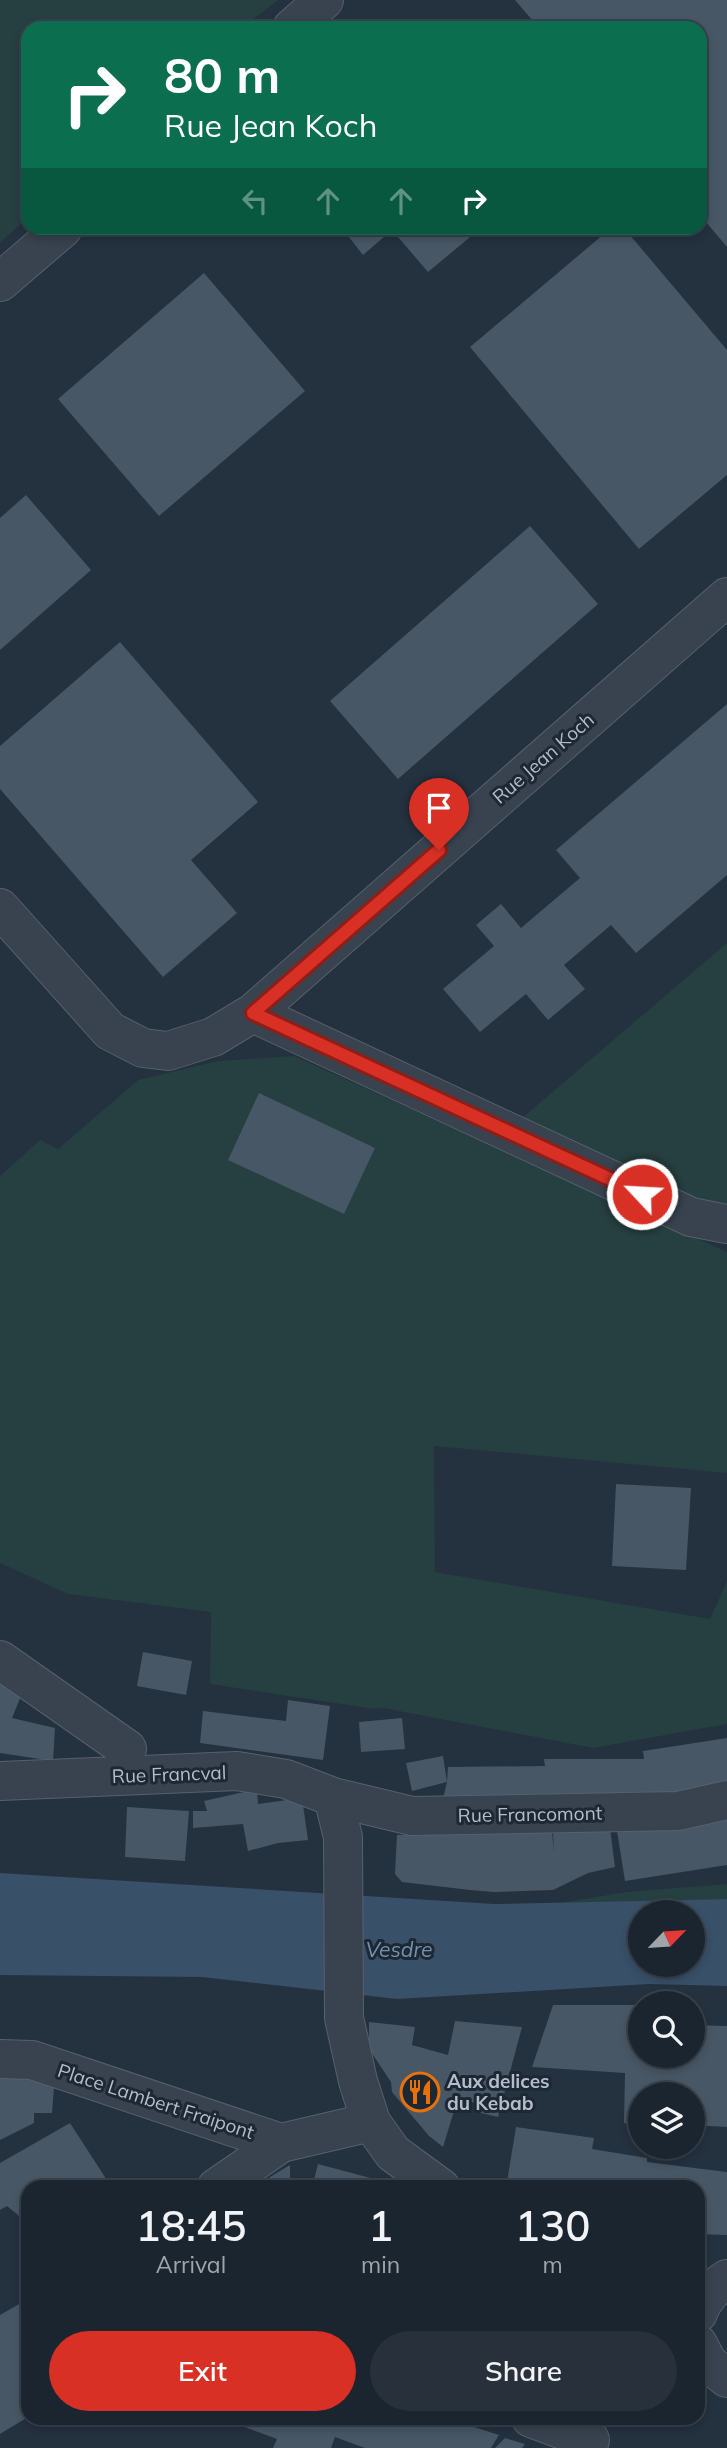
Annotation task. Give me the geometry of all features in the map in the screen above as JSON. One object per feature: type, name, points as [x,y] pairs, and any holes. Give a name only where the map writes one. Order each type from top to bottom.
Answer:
[{"type":"street","points":[[300,21],[324,0]]},
{"type":"street","points":[[0,282],[55,235]]},
{"type":"street","name":"Rue Jean Koch","points":[[0,908],[110,1031],[143,1048],[168,1051],[213,1037],[253,1013],[727,597]]},
{"type":"street","points":[[253,1013],[691,1217],[727,1224]]},
{"type":"street","points":[[0,1660],[127,1749]]},
{"type":"street","name":"Rue Francval","points":[[0,1781],[237,1771],[286,1779],[333,1797]]},
{"type":"street","points":[[333,1797],[343,1837],[344,2018],[358,2081],[371,2122],[393,2153],[424,2180]]},
{"type":"street","name":"Rue Francomont","points":[[333,1797],[412,1816],[678,1811],[727,1800]]},
{"type":"street","name":"Place Lambert Fraipont","points":[[16,2059],[281,2143]]},
{"type":"street","name":"Place Lambert Fraipont","points":[[228,2180],[281,2143],[371,2122]]},
{"type":"street","points":[[705,2298],[712,2288],[727,2279]]},
{"type":"street","points":[[557,2425],[595,2435]]},
{"type":"green space","points":[[0,0],[278,0],[251,21],[21,21],[21,224],[0,243]]},
{"type":"green space","points":[[727,943],[727,1204],[696,1202],[522,1118]]},
{"type":"green space","points":[[294,1056],[727,1252],[727,1473],[434,1446],[435,1572],[710,1619],[727,1581],[727,1724],[593,1748],[383,1708],[374,1709],[210,1684],[211,1612],[68,1594],[0,1563],[0,1176],[40,1140],[58,1149],[138,1080],[218,1061]]},
{"type":"green space","points":[[727,1884],[727,1899],[560,1903],[626,1892]]},
{"type":"water","name":"Vesdre","points":[[0,1873],[494,1904],[628,1901],[628,1978],[705,1978],[705,1900],[680,1900],[727,1899],[727,1986],[649,1984],[397,1999],[202,1977],[0,1975]]},
{"type":"building","points":[[515,0],[727,0],[727,247],[707,223],[707,21],[533,21]]},
{"type":"building","points":[[347,235],[386,235],[363,255]]},
{"type":"building","points":[[396,235],[473,235],[428,272]]},
{"type":"building","points":[[603,235],[630,235],[727,350],[727,475],[639,549],[470,347]]},
{"type":"building","points":[[204,273],[305,391],[159,516],[58,399]]},
{"type":"building","points":[[26,495],[91,570],[0,650],[0,518]]},
{"type":"building","points":[[530,526],[598,604],[398,779],[330,701]]},
{"type":"building","points":[[120,642],[258,802],[191,860],[237,913],[163,977],[0,789],[0,746]]},
{"type":"building","points":[[727,704],[727,875],[636,953],[611,925],[564,965],[585,989],[548,1020],[526,994],[480,1032],[443,989],[494,946],[476,925],[501,904],[521,928],[580,878],[556,850]]},
{"type":"building","points":[[259,1093],[375,1148],[344,1214],[228,1160]]},
{"type":"building","points":[[616,1484],[691,1488],[686,1570],[612,1566]]},
{"type":"building","points":[[143,1652],[192,1661],[186,1695],[137,1686]]},
{"type":"building","points":[[0,1677],[23,1691],[12,1718],[55,1728],[53,1761],[0,1753]]},
{"type":"building","points":[[288,1700],[330,1706],[323,1760],[200,1743],[203,1711],[286,1721]]},
{"type":"building","points":[[402,1718],[405,1749],[361,1752],[359,1722]]},
{"type":"building","points":[[727,1738],[727,1784],[644,1797],[443,1799],[448,1767],[545,1766],[544,1759],[644,1759],[643,1751]]},
{"type":"building","points":[[443,1756],[447,1782],[412,1791],[406,1763]]},
{"type":"building","points":[[257,1789],[258,1804],[302,1798],[308,1840],[278,1843],[248,1851],[243,1824],[193,1828],[193,1811],[207,1811],[204,1801]]},
{"type":"building","points":[[127,1807],[189,1811],[185,1861],[125,1857]]},
{"type":"building","points":[[727,1812],[727,1865],[625,1881],[617,1831]]},
{"type":"building","points":[[610,1828],[615,1867],[588,1873],[553,1890],[470,1890],[402,1882],[395,1874],[397,1835],[552,1832],[554,1853],[553,1832]]},
{"type":"building","points":[[553,2005],[628,2005],[628,2068],[705,2068],[705,2025],[727,2026],[727,2127],[705,2126],[705,2082],[628,2082],[628,2123],[624,2123],[625,2073],[532,2067]]},
{"type":"building","points":[[455,2021],[522,2027],[498,2117],[476,2112],[478,2104],[458,2098],[443,2147],[429,2136],[392,2092],[391,2082],[369,2049],[369,2022],[415,2027],[412,2045],[448,2055]]},
{"type":"building","points":[[0,2073],[55,2074],[52,2113],[34,2113],[34,2123],[0,2140]]},
{"type":"building","points":[[70,2123],[107,2180],[21,2180],[21,2220],[7,2206],[0,2210],[0,2163]]},
{"type":"building","points":[[516,2127],[594,2138],[592,2149],[628,2155],[628,2159],[647,2159],[647,2162],[727,2172],[727,2235],[705,2234],[705,2180],[507,2180]]},
{"type":"building","points":[[318,2164],[378,2180],[314,2180]]},
{"type":"building","points":[[290,2165],[290,2180],[265,2180]]},
{"type":"building","points":[[21,2303],[21,2421],[0,2434],[0,2315]]},
{"type":"building","points":[[239,2425],[468,2425],[499,2435],[491,2448],[365,2448],[335,2437],[331,2448],[273,2448],[277,2439]]},
{"type":"building","points":[[505,2438],[525,2444],[522,2448],[495,2448]]},
{"type":"place","name":"Aux delices du Kebab","points":[[420,2092]]},
{"type":"route","points":[[439,850],[253,1013],[642,1194]]}]
